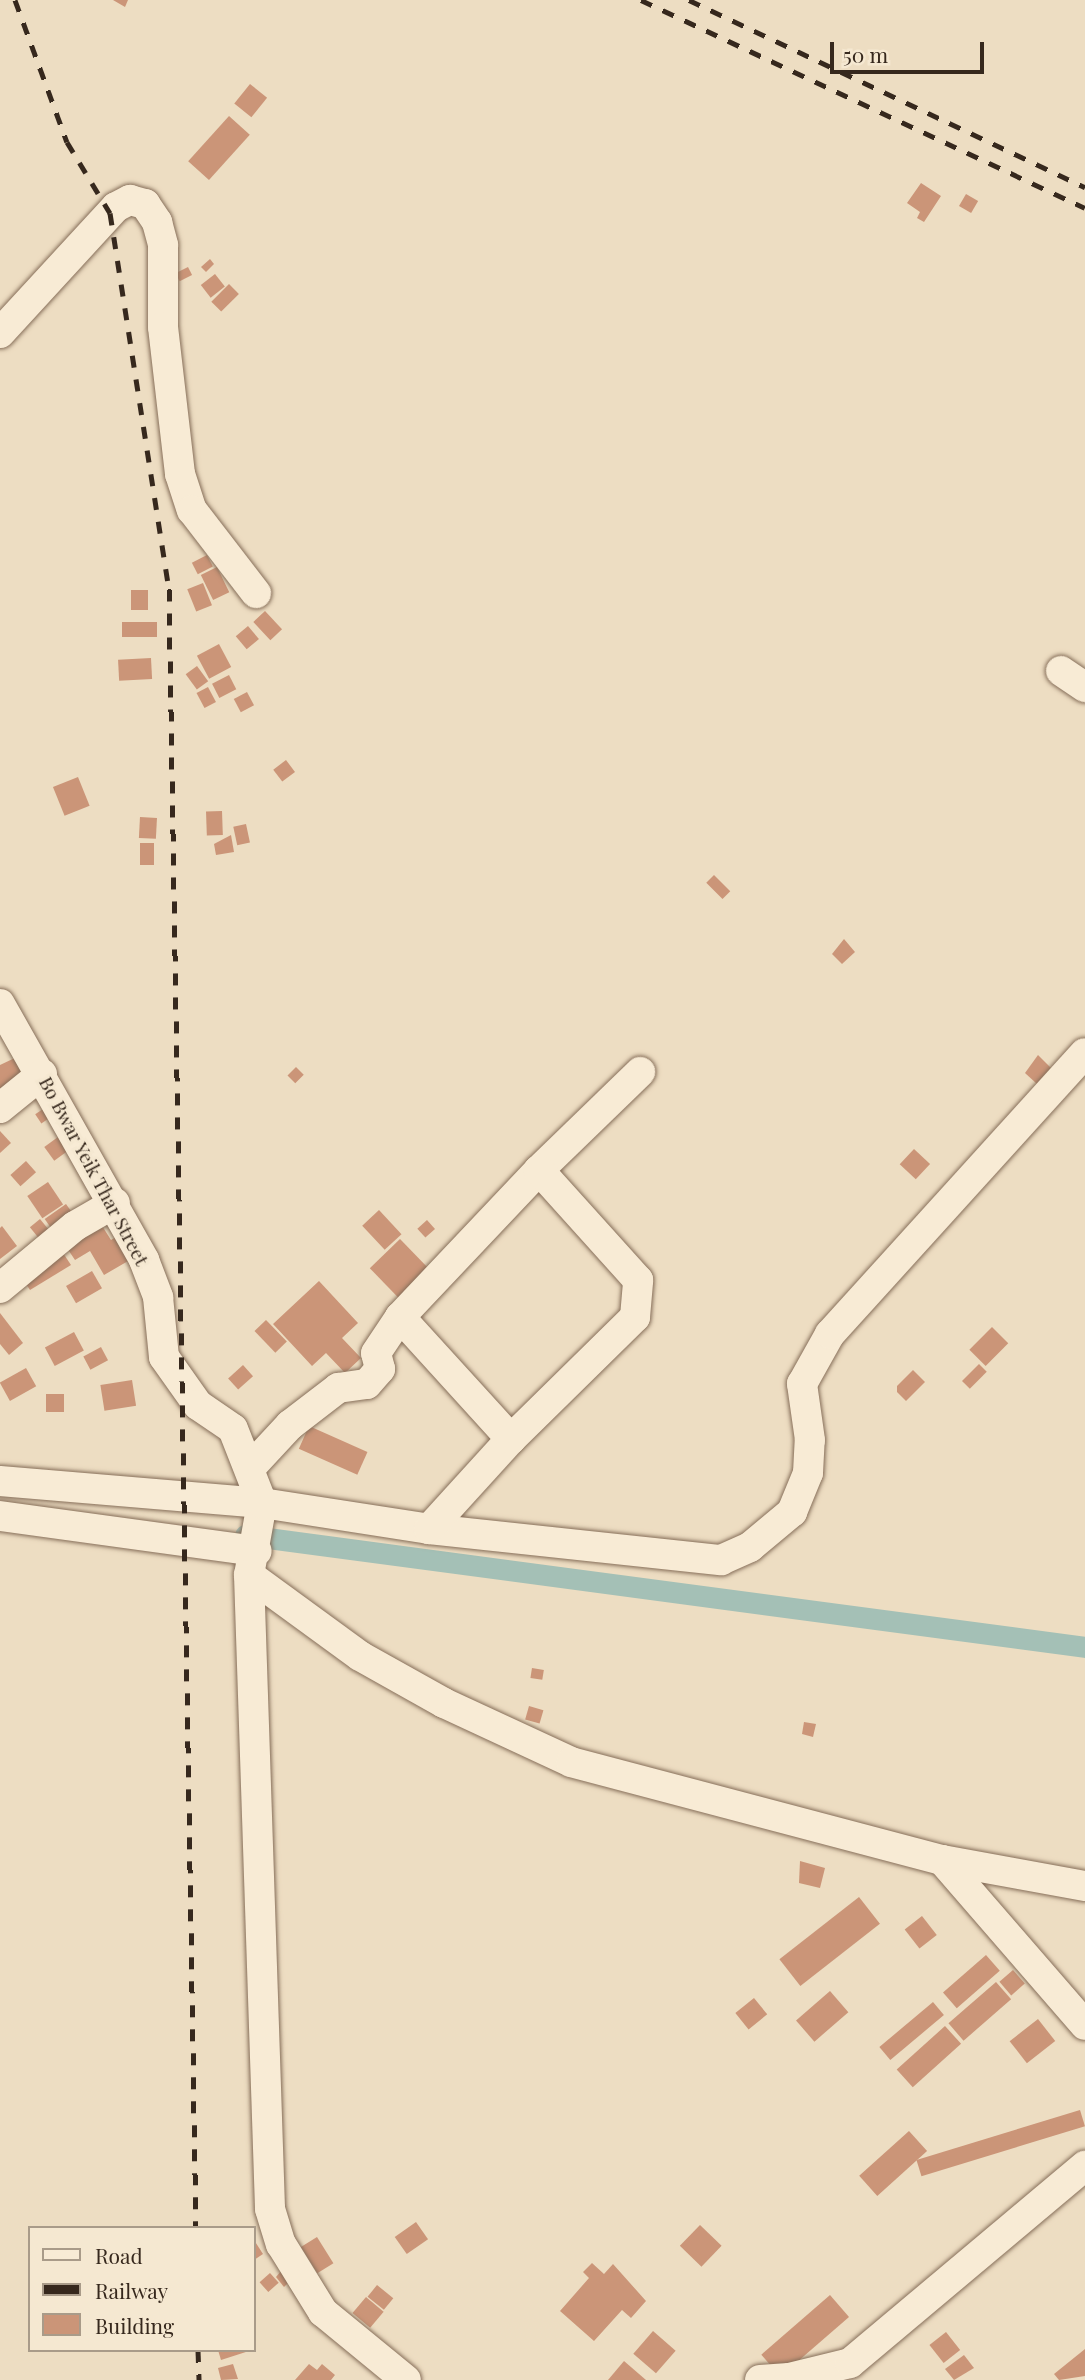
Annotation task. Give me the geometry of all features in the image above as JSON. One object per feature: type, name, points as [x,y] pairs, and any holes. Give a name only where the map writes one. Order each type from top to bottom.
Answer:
[{"type":"street","points":[[0,333],[116,207],[130,200],[145,204],[158,222],[163,245],[163,327],[180,474],[191,510],[207,534],[256,593]]},
{"type":"street","name":"Bo Bwar Yeik Thar Street","points":[[0,1004],[115,1203],[158,1297],[164,1357],[198,1405],[233,1429],[250,1468],[257,1538],[270,2208],[281,2244],[323,2312],[407,2380]]},
{"type":"street","points":[[0,1516],[257,1538],[429,1529],[721,1560],[750,1547],[792,1512],[808,1473],[810,1440],[802,1384],[830,1334],[1085,1053]]},
{"type":"street","points":[[250,1468],[290,1425],[338,1388],[367,1384],[380,1369],[376,1353],[400,1317],[539,1170],[640,1072]]},
{"type":"street","points":[[0,1108],[42,1074]]},
{"type":"street","points":[[429,1529],[510,1439],[635,1317],[638,1280],[539,1170]]},
{"type":"street","points":[[0,1287],[75,1226],[115,1203]]},
{"type":"street","points":[[400,1317],[510,1439]]},
{"type":"street","points":[[0,1481],[257,1538],[360,1657],[444,1703],[571,1762],[942,1860],[1085,1886]]},
{"type":"street","points":[[942,1860],[1085,2025]]},
{"type":"street","points":[[760,2380],[789,2378],[849,2363],[1085,2165]]},
{"type":"building","points":[[113,0],[128,0],[125,7]]},
{"type":"building","points":[[250,84],[267,98],[251,117],[234,103]]},
{"type":"building","points":[[229,116],[250,135],[209,180],[188,161]]},
{"type":"building","points":[[921,183],[941,196],[924,222],[917,218],[920,212],[907,203]]},
{"type":"building","points":[[966,194],[978,201],[971,213],[959,206]]},
{"type":"building","points":[[210,259],[214,264],[206,272],[201,267]]},
{"type":"building","points":[[188,267],[192,275],[180,281],[176,273]]},
{"type":"building","points":[[215,274],[225,287],[211,298],[201,285]]},
{"type":"building","points":[[229,284],[239,294],[221,312],[211,302]]},
{"type":"building","points":[[207,555],[213,567],[198,574],[192,563]]},
{"type":"building","points":[[217,567],[229,592],[213,600],[201,575]]},
{"type":"building","points":[[203,583],[212,605],[196,612],[187,589]]},
{"type":"building","points":[[131,590],[148,590],[148,610],[131,610]]},
{"type":"building","points":[[265,611],[282,629],[270,640],[253,622]]},
{"type":"building","points":[[122,622],[157,622],[157,637],[122,637]]},
{"type":"building","points":[[248,626],[259,639],[247,649],[236,636]]},
{"type":"building","points":[[219,644],[231,667],[209,679],[197,656]]},
{"type":"building","points":[[151,658],[152,679],[119,681],[118,660]]},
{"type":"building","points":[[197,666],[208,681],[197,690],[186,674]]},
{"type":"building","points":[[229,675],[236,689],[219,698],[212,684]]},
{"type":"building","points":[[208,687],[216,702],[205,708],[197,693]]},
{"type":"building","points":[[247,692],[254,705],[241,712],[234,699]]},
{"type":"building","points":[[286,760],[295,772],[282,782],[273,770]]},
{"type":"building","points":[[78,777],[90,806],[65,816],[53,787]]},
{"type":"building","points":[[222,811],[223,835],[207,836],[206,812]]},
{"type":"building","points":[[140,817],[157,818],[156,839],[139,838]]},
{"type":"building","points":[[246,824],[250,843],[237,845],[233,827]]},
{"type":"building","points":[[231,835],[234,852],[216,855],[214,844]]},
{"type":"building","points":[[140,843],[154,843],[154,865],[140,865]]},
{"type":"building","points":[[714,875],[730,891],[722,899],[706,883]]},
{"type":"building","points":[[844,939],[855,952],[842,964],[832,954]]},
{"type":"building","points":[[1038,1055],[1052,1069],[1037,1084],[1025,1073]]},
{"type":"building","points":[[19,1056],[32,1075],[0,1097],[0,1065]]},
{"type":"building","points":[[296,1067],[304,1075],[295,1083],[288,1075]]},
{"type":"building","points":[[46,1107],[52,1116],[41,1123],[35,1114]]},
{"type":"building","points":[[0,1131],[11,1143],[0,1153]]},
{"type":"building","points":[[58,1137],[68,1151],[54,1161],[44,1147]]},
{"type":"building","points":[[914,1149],[930,1164],[916,1179],[900,1164]]},
{"type":"building","points":[[26,1161],[36,1172],[20,1186],[10,1175]]},
{"type":"building","points":[[48,1182],[63,1204],[42,1218],[27,1196]]},
{"type":"building","points":[[66,1204],[77,1220],[56,1234],[45,1219]]},
{"type":"building","points":[[379,1210],[402,1234],[385,1250],[362,1226]]},
{"type":"building","points":[[40,1219],[52,1234],[42,1242],[30,1227]]},
{"type":"building","points":[[427,1220],[435,1229],[425,1238],[417,1229]]},
{"type":"building","points":[[99,1221],[111,1240],[121,1234],[135,1257],[104,1275],[90,1251],[75,1260],[65,1245]]},
{"type":"building","points":[[2,1226],[17,1246],[0,1259],[0,1228]]},
{"type":"building","points":[[400,1239],[431,1271],[401,1301],[370,1268]]},
{"type":"building","points":[[59,1247],[71,1265],[30,1290],[20,1275]]},
{"type":"building","points":[[92,1271],[102,1288],[76,1303],[66,1286]]},
{"type":"building","points":[[319,1281],[358,1323],[342,1338],[361,1358],[345,1373],[326,1353],[312,1366],[273,1324]]},
{"type":"building","points":[[0,1313],[23,1343],[9,1355],[0,1344]]},
{"type":"building","points":[[266,1320],[287,1342],[275,1353],[254,1331]]},
{"type":"building","points":[[992,1327],[1008,1343],[986,1366],[969,1350]]},
{"type":"building","points":[[74,1332],[84,1351],[55,1366],[45,1347]]},
{"type":"building","points":[[101,1347],[108,1360],[90,1370],[83,1356]]},
{"type":"building","points":[[979,1364],[987,1372],[970,1389],[962,1381]]},
{"type":"building","points":[[243,1365],[253,1376],[238,1390],[228,1378]]},
{"type":"building","points":[[26,1368],[36,1386],[10,1401],[0,1382]]},
{"type":"building","points":[[913,1370],[925,1382],[906,1401],[897,1392],[897,1386]]},
{"type":"building","points":[[132,1380],[136,1406],[104,1411],[100,1385]]},
{"type":"building","points":[[46,1394],[64,1394],[64,1412],[46,1412]]},
{"type":"building","points":[[309,1426],[367,1452],[357,1475],[299,1449]]},
{"type":"building","points":[[532,1668],[544,1670],[542,1680],[530,1678]]},
{"type":"building","points":[[529,1706],[543,1710],[540,1724],[525,1719]]},
{"type":"building","points":[[804,1722],[816,1724],[813,1737],[802,1734]]},
{"type":"building","points":[[800,1861],[825,1868],[820,1888],[799,1883]]},
{"type":"building","points":[[859,1897],[880,1924],[800,1986],[779,1959]]},
{"type":"building","points":[[922,1916],[937,1935],[919,1948],[905,1930]]},
{"type":"building","points":[[986,1955],[1000,1971],[957,2008],[943,1992]]},
{"type":"building","points":[[1013,1970],[1025,1984],[1011,1995],[999,1982]]},
{"type":"building","points":[[996,1982],[1011,1999],[964,2041],[948,2023]]},
{"type":"building","points":[[830,1991],[848,2012],[814,2042],[796,2021]]},
{"type":"building","points":[[754,1998],[767,2014],[749,2029],[735,2013]]},
{"type":"building","points":[[933,2002],[944,2015],[890,2060],[879,2047]]},
{"type":"building","points":[[1038,2019],[1055,2041],[1027,2063],[1010,2041]]},
{"type":"building","points":[[945,2026],[961,2044],[913,2087],[897,2069]]},
{"type":"building","points":[[1080,2110],[1085,2126],[921,2176],[916,2160]]},
{"type":"building","points":[[909,2131],[927,2151],[877,2196],[859,2176]]},
{"type":"building","points":[[416,2222],[428,2239],[407,2254],[395,2237]]},
{"type":"building","points":[[700,2225],[722,2246],[701,2267],[680,2246]]},
{"type":"building","points":[[317,2237],[333,2263],[317,2273],[301,2247]]},
{"type":"building","points":[[256,2243],[263,2254],[256,2259]]},
{"type":"building","points":[[592,2263],[604,2274],[613,2264],[646,2301],[631,2318],[622,2310],[594,2341],[560,2311],[589,2278],[583,2272]]},
{"type":"building","points":[[282,2270],[291,2280],[284,2287],[276,2277]]},
{"type":"building","points":[[270,2273],[279,2283],[268,2292],[260,2282]]},
{"type":"building","points":[[377,2285],[393,2298],[384,2310],[368,2297]]},
{"type":"building","points":[[830,2295],[849,2317],[780,2377],[761,2355]]},
{"type":"building","points":[[366,2297],[384,2312],[370,2328],[353,2313]]},
{"type":"building","points":[[653,2331],[676,2351],[656,2373],[633,2354]]},
{"type":"building","points":[[946,2332],[960,2350],[944,2363],[929,2345]]},
{"type":"building","points":[[1085,2349],[1085,2376],[1059,2380],[1054,2374]]},
{"type":"building","points":[[219,2352],[246,2352],[221,2360]]},
{"type":"building","points":[[964,2355],[974,2368],[954,2380],[945,2369]]},
{"type":"building","points":[[624,2361],[646,2380],[608,2380]]},
{"type":"building","points":[[233,2364],[238,2379],[221,2380],[218,2368]]},
{"type":"building","points":[[309,2364],[317,2370],[322,2364],[335,2375],[331,2380],[295,2380]]},
{"type":"waterway","points":[[245,1535],[1085,1647]]},
{"type":"railway","points":[[15,0],[67,142],[110,213],[169,589],[196,2226]]},
{"type":"railway","points":[[641,0],[1085,208]]},
{"type":"railway","points":[[689,0],[1085,187]]},
{"type":"railway","points":[[198,2352],[199,2380]]}]
